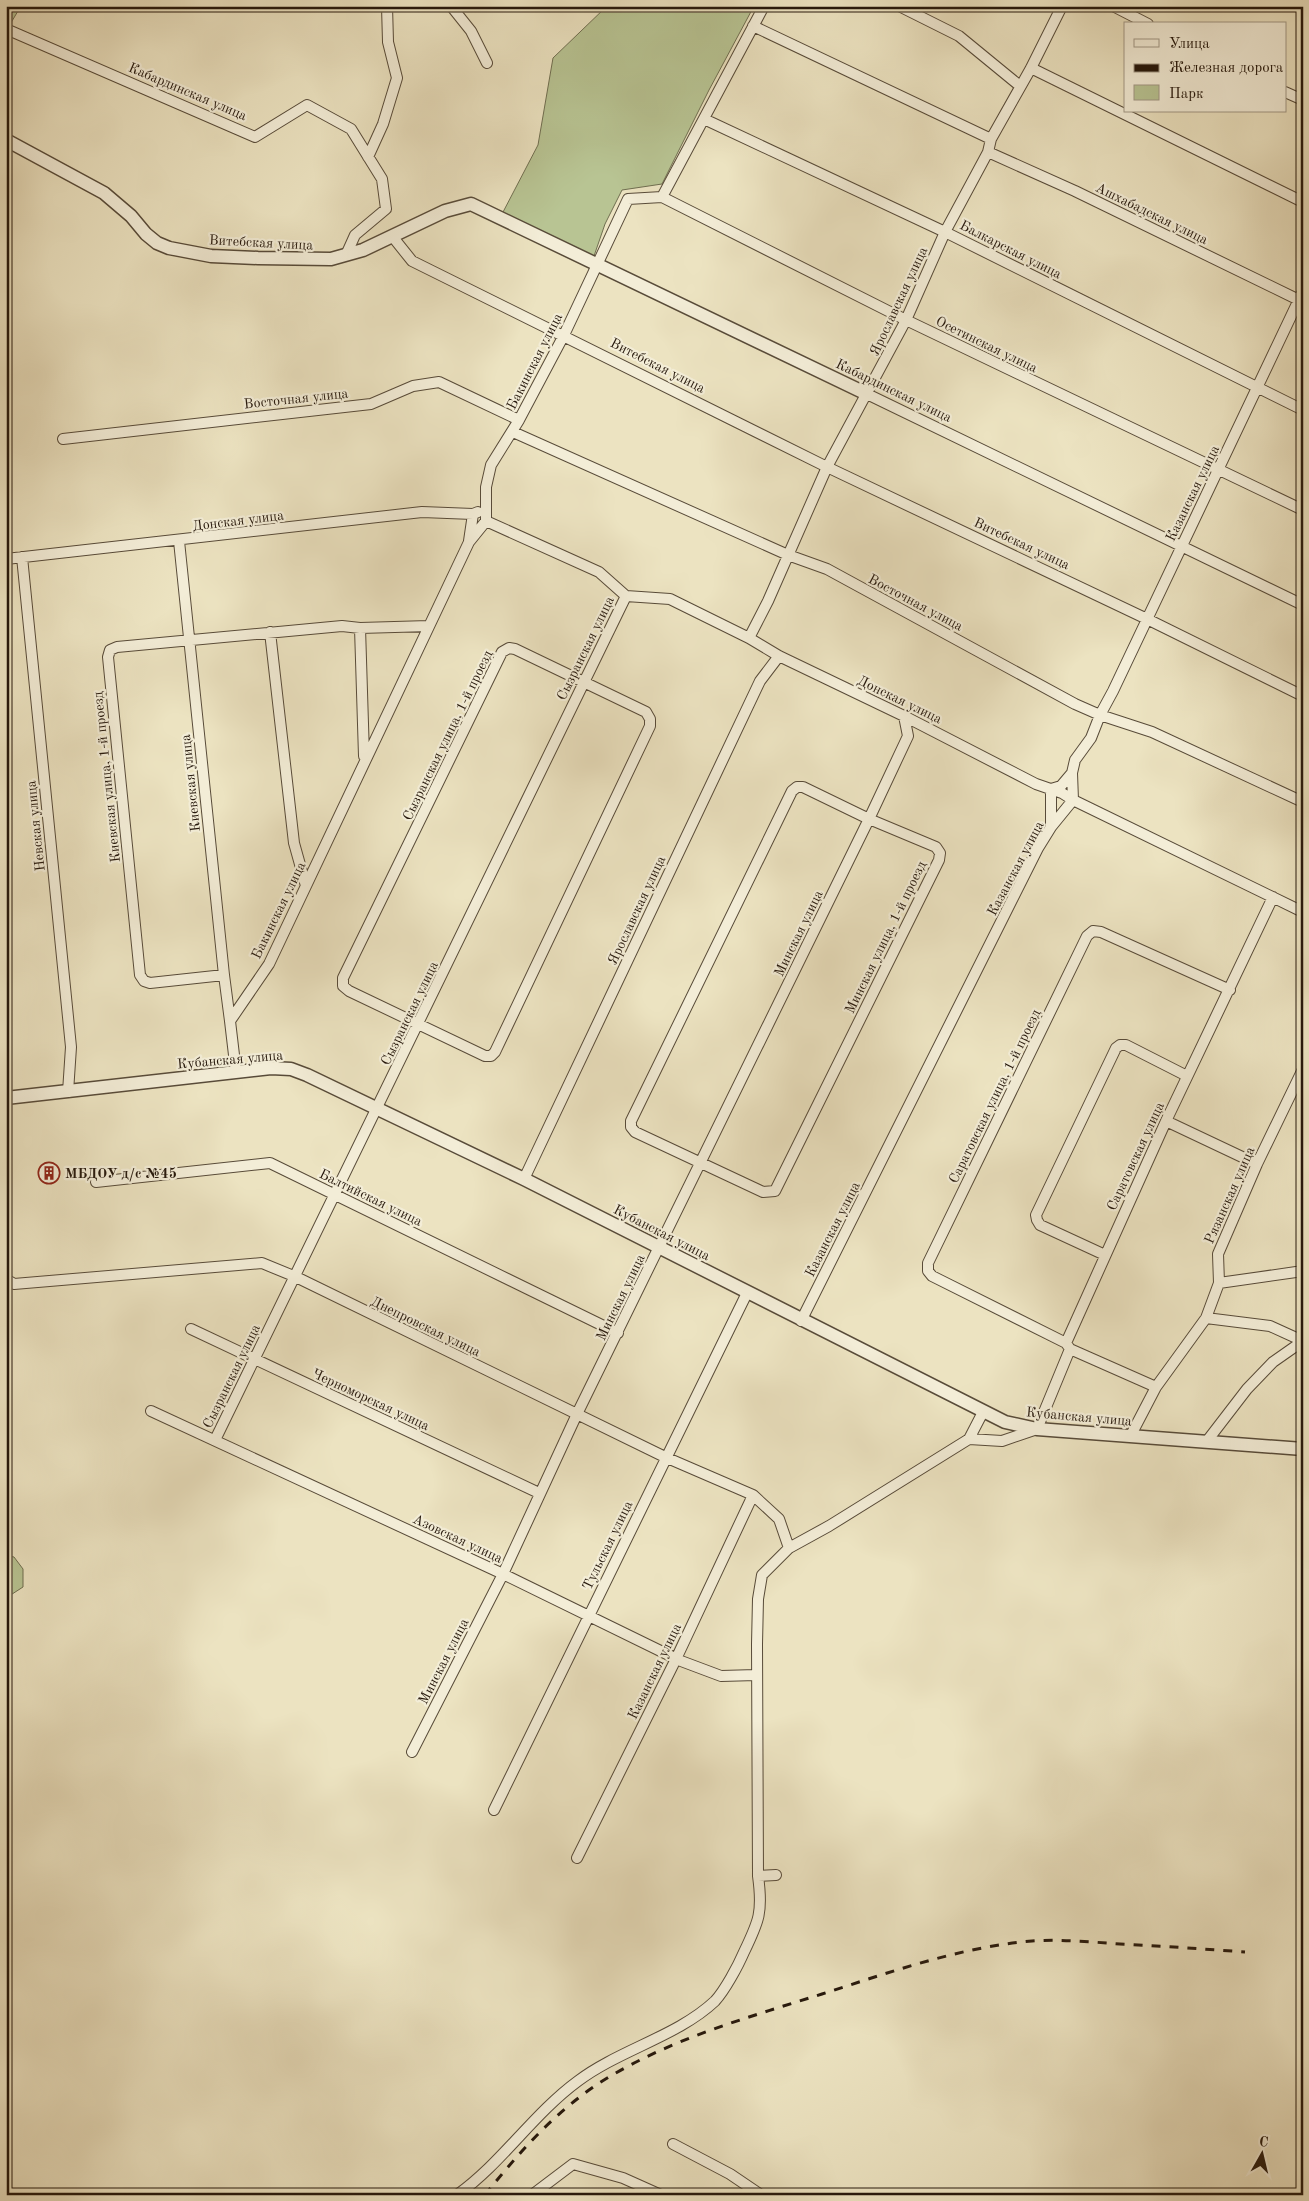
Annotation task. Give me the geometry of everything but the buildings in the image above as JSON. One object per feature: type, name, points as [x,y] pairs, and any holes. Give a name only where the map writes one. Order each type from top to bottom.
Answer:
[{"type":"street","points":[[368,157],[383,124],[397,78],[388,42],[387,6]]},
{"type":"street","points":[[451,6],[471,31],[487,63]]},
{"type":"street","points":[[662,197],[764,6]]},
{"type":"street","points":[[899,6],[959,36],[1020,86]]},
{"type":"street","name":"Ярославская улица","points":[[749,638],[768,601],[827,467],[906,320],[945,232],[988,152],[991,139],[1031,68],[1062,6]]},
{"type":"street","points":[[1113,6],[1144,22]]},
{"type":"street","points":[[753,26],[991,139]]},
{"type":"street","name":"Кабардинская улица","points":[[6,29],[255,137],[306,105],[351,129],[382,179],[386,209],[355,234],[346,255]]},
{"type":"street","points":[[1031,68],[1303,202]]},
{"type":"street","points":[[1286,92],[1303,100]]},
{"type":"street","name":"Балкарская улица","points":[[704,119],[945,232],[1303,410]]},
{"type":"street","name":"Витебская улица","points":[[6,140],[104,194],[131,216],[146,234],[157,243],[169,248],[211,256],[331,260],[363,250],[392,236],[412,261],[827,467],[1147,619],[1303,696]]},
{"type":"street","name":"Ашхабадская улица","points":[[988,152],[1301,298]]},
{"type":"street","name":"Бакинская улица","points":[[230,1022],[268,964],[469,542],[486,521],[486,487],[491,465],[519,420],[564,335],[628,199],[662,197]]},
{"type":"street","name":"Осетинская улица","points":[[662,197],[906,320],[1303,510]]},
{"type":"street","name":"Кабардинская улица","points":[[392,236],[445,212],[471,204],[598,263],[1303,605]]},
{"type":"street","name":"Казанская улица","points":[[802,1321],[1034,857],[1051,828],[1073,800],[1072,773],[1076,760],[1091,738],[1100,715],[1180,546],[1219,470],[1301,298]]},
{"type":"street","name":"Восточная улица","points":[[64,439],[371,404],[413,386],[439,382],[519,420]]},
{"type":"street","name":"Восточная улица","points":[[512,432],[788,555],[826,569],[1075,704],[1100,715],[1152,732],[1303,802]]},
{"type":"street","points":[[469,542],[473,514],[486,508]]},
{"type":"street","name":"Донская улица","points":[[6,559],[179,541],[422,512],[473,514]]},
{"type":"street","points":[[486,521],[599,572],[626,596]]},
{"type":"street","name":"Киевская улица","points":[[179,541],[230,1022]]},
{"type":"street","name":"Невская улица","points":[[22,557],[71,1047],[68,1092]]},
{"type":"street","name":"Донская улица","points":[[626,596],[670,598],[749,638],[779,656],[904,716],[1036,784],[1062,793],[1303,912]]},
{"type":"street","name":"Сызранская улица","points":[[215,1440],[420,1024],[626,596]]},
{"type":"street","name":"Киевская улица, 1-й проезд","points":[[224,975],[150,983],[140,975],[108,657],[110,650],[117,647],[342,626],[360,628],[429,626]]},
{"type":"street","name":"Бакинская улица","points":[[360,628],[364,760]]},
{"type":"street","points":[[270,632],[294,843],[306,886]]},
{"type":"street","name":"Сызранская улица, 1-й проезд","points":[[509,648],[515,649],[584,681],[646,712],[650,719],[650,726],[495,1052],[491,1056],[485,1056],[349,991],[343,986],[343,978],[502,652],[509,648]]},
{"type":"street","name":"Ярославская улица","points":[[524,1179],[760,681],[779,656]]},
{"type":"street","name":"Минская улица","points":[[412,1752],[503,1574],[577,1414],[618,1334],[908,736],[904,716]]},
{"type":"street","points":[[1051,828],[1050,789],[1061,786],[1072,773]]},
{"type":"street","name":"Минская улица, 1-й проезд","points":[[797,787],[803,787],[869,818],[936,847],[940,853],[939,860],[775,1191],[763,1192],[700,1164],[636,1132],[632,1127],[631,1121],[792,791],[797,787]]},
{"type":"street","name":"Саратовская улица","points":[[1037,1429],[1105,1254],[1187,1076],[1230,990],[1273,897]]},
{"type":"street","name":"Саратовская улица, 1-й проезд","points":[[1156,1387],[1068,1346],[932,1276],[928,1271],[928,1263],[1087,936],[1093,931],[1101,932],[1230,990]]},
{"type":"street","points":[[230,1022],[236,1072]]},
{"type":"street","points":[[1105,1254],[1040,1225],[1036,1215],[1116,1048],[1120,1045],[1126,1045],[1187,1076]]},
{"type":"street","name":"Кубанская улица","points":[[6,1098],[271,1068],[291,1069],[524,1179],[1005,1422],[1037,1429],[1303,1449]]},
{"type":"street","name":"Рязанская улица","points":[[1131,1435],[1156,1387],[1206,1318],[1219,1284],[1218,1254],[1257,1164],[1303,1069]]},
{"type":"street","points":[[1166,1121],[1257,1164]]},
{"type":"street","name":"Балтийская улица","points":[[96,1182],[270,1163],[618,1334]]},
{"type":"street","name":"Днепровская улица","points":[[6,1279],[14,1284],[262,1263],[296,1277],[666,1457],[753,1495],[779,1519],[789,1548]]},
{"type":"street","points":[[1219,1284],[1303,1272]]},
{"type":"street","name":"Тульская улица","points":[[494,1810],[747,1293]]},
{"type":"street","points":[[1206,1318],[1270,1326],[1303,1341]]},
{"type":"street","name":"Черноморская улица","points":[[191,1329],[539,1493]]},
{"type":"street","points":[[1207,1441],[1247,1389],[1272,1362],[1303,1341]]},
{"type":"street","name":"Азовская улица","points":[[151,1411],[503,1574],[676,1659],[721,1676],[756,1675]]},
{"type":"street","points":[[461,2194],[475,2182],[540,2113],[579,2080],[635,2048],[694,2019],[716,1999],[740,1961],[759,1922],[761,1896],[758,1876],[756,1675],[758,1599],[762,1575],[789,1548],[829,1526],[969,1439],[983,1412]]},
{"type":"street","points":[[969,1439],[1002,1440],[1037,1429]]},
{"type":"street","name":"Казанская улица","points":[[577,1858],[676,1659],[753,1495]]},
{"type":"street","points":[[758,1876],[776,1875]]},
{"type":"street","points":[[673,2144],[730,2174],[761,2195]]},
{"type":"street","points":[[532,2195],[573,2164],[623,2178],[661,2195]]},
{"type":"green space","points":[[6,6],[21,6],[6,31]]},
{"type":"green space","points":[[607,6],[754,6],[662,184],[622,190],[605,224],[594,256],[502,214],[538,145],[553,58]]},
{"type":"green space","points":[[6,1555],[14,1557],[23,1569],[23,1587],[6,1598]]},
{"type":"railway","points":[[485,2195],[541,2131],[573,2102],[609,2077],[659,2051],[767,2011],[926,1961],[1005,1944],[1043,1940],[1245,1952]]},
{"type":"place","name":"МБДОУ д/с №45","points":[[49,1173]]}]
